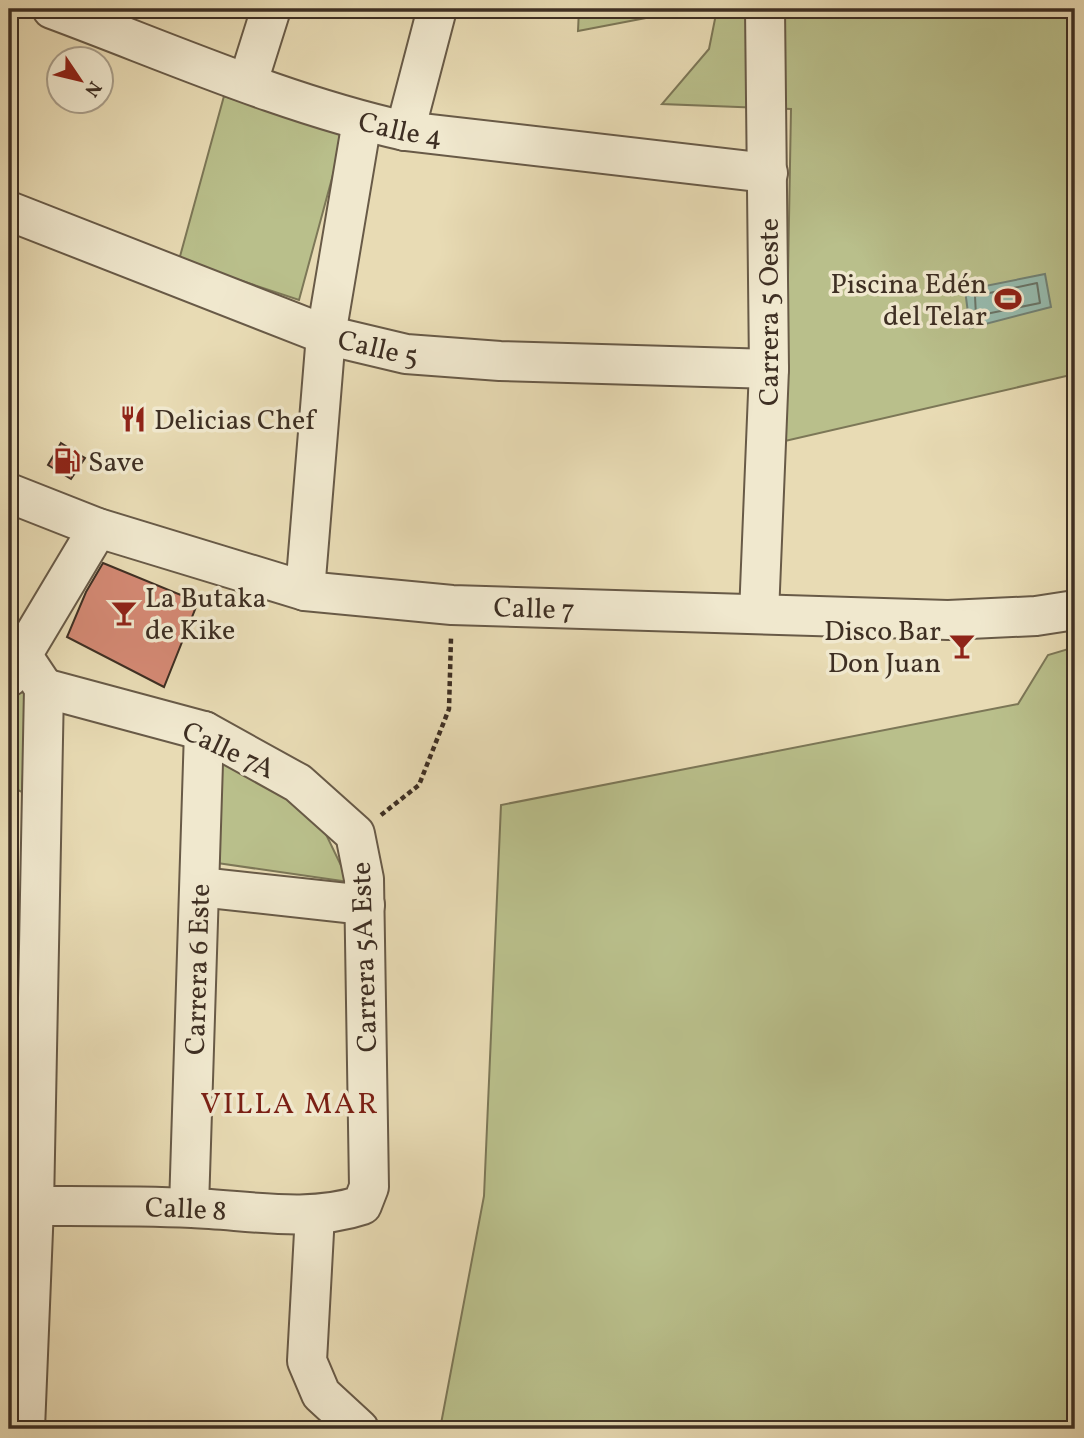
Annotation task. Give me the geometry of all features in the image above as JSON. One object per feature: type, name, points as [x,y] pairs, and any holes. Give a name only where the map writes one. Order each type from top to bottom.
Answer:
[{"type":"street","name":"Calle 4","points":[[52,9],[248,82],[362,121],[405,131],[768,173]]},
{"type":"street","points":[[248,82],[271,9]]},
{"type":"street","points":[[405,131],[437,9]]},
{"type":"street","name":"Carrera 5 Oeste","points":[[759,614],[769,369],[765,9]]},
{"type":"street","points":[[305,591],[326,335],[362,121]]},
{"type":"street","name":"Calle 5","points":[[9,211],[326,335],[406,354],[500,362],[769,369]]},
{"type":"street","name":"Calle 7","points":[[9,493],[97,528],[305,591],[452,605],[948,621],[1036,616],[1075,610]]},
{"type":"street","points":[[24,1429],[21,1206],[25,673],[97,528]]},
{"type":"street","name":"Calle 7A","points":[[25,673],[204,731],[298,783],[355,834]]},
{"type":"street","name":"Carrera 6 Este","points":[[189,1207],[204,731]]},
{"type":"street","name":"Carrera 5A Este","points":[[355,834],[364,879],[365,905],[369,1187],[362,1205]]},
{"type":"street","points":[[200,887],[365,905]]},
{"type":"street","name":"Calle 8","points":[[21,1206],[189,1207],[315,1214],[344,1212],[362,1205]]},
{"type":"street","points":[[315,1214],[307,1361],[321,1394],[359,1429]]},
{"type":"path","points":[[355,834],[419,785],[449,709],[452,605]]},
{"type":"green space","points":[[579,9],[693,9],[578,31]]},
{"type":"green space","points":[[717,9],[1075,9],[1075,374],[785,441],[791,109],[662,104],[709,49]]},
{"type":"green space","points":[[224,96],[344,134],[299,300],[179,260]]},
{"type":"green space","points":[[1075,647],[1075,1429],[440,1429],[484,1196],[501,805],[1018,704],[1048,655]]},
{"type":"green space","points":[[21,674],[28,681],[22,792],[9,786],[9,699]]},
{"type":"green space","points":[[213,752],[283,787],[322,826],[349,882],[203,861]]},
{"type":"green space","points":[[14,1013],[9,1144],[9,1019]]},
{"type":"water","name":"Piscina Edén del Telar","points":[[1045,274],[1051,307],[970,328],[965,290]]},
{"type":"building","name":"Save","points":[[61,443],[85,458],[71,479],[48,465]]},
{"type":"building","points":[[103,563],[198,602],[164,687],[67,637],[86,592]]},
{"type":"place","name":"Piscina Edén del Telar","points":[[1008,299]]},
{"type":"place","name":"Delicias Chef","points":[[133,419]]},
{"type":"place","name":"Save","points":[[67,461]]},
{"type":"place","name":"La Butaka de Kike","points":[[124,613]]},
{"type":"place","name":"Disco Bar Don Juan","points":[[962,646]]},
{"type":"district","name":"VILLA MAR","points":[[290,1103]]}]
